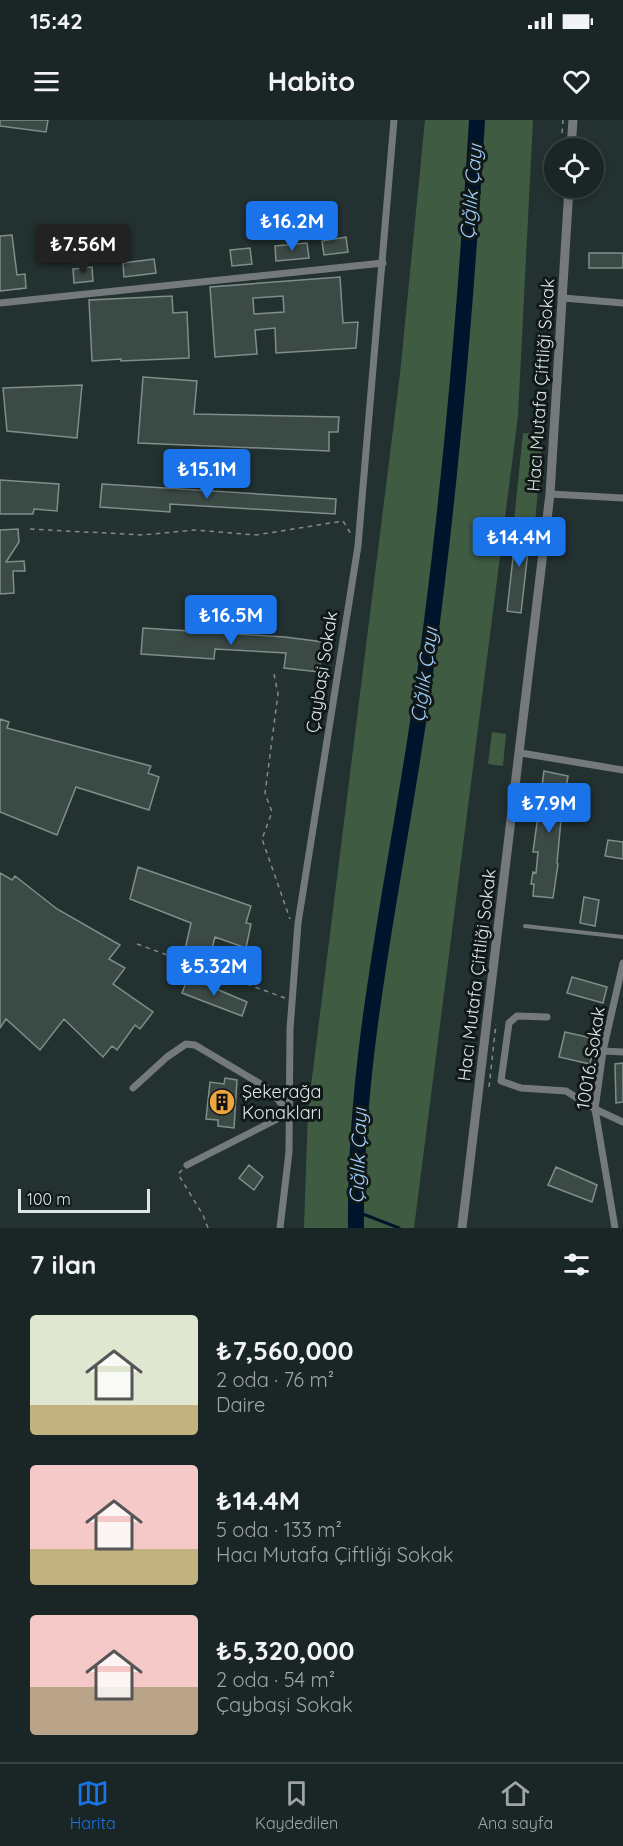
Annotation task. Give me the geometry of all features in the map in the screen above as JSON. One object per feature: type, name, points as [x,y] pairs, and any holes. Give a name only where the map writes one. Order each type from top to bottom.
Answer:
[{"type":"street","name":"Çaybaşi Sokak","points":[[280,1228],[290,1152],[291,1000],[298,924],[358,546],[394,120]]},
{"type":"street","points":[[572,138],[573,120]]},
{"type":"street","name":"Hacı Mutafa Çiftliği Sokak","points":[[462,1228],[521,753],[550,494],[568,198]]},
{"type":"street","points":[[0,303],[382,263]]},
{"type":"street","points":[[563,298],[623,303]]},
{"type":"street","points":[[550,494],[623,498]]},
{"type":"street","points":[[521,753],[623,770]]},
{"type":"street","name":"10016. Sokak","points":[[615,1228],[595,1109],[603,1051],[623,963]]},
{"type":"street","points":[[547,1017],[517,1016],[509,1023],[501,1081],[521,1088],[566,1091],[595,1109],[623,1122]]},
{"type":"street","points":[[133,1088],[167,1057],[186,1044],[195,1045],[269,1089],[290,1113],[187,1165]]},
{"type":"street","points":[[603,1051],[623,1052]]},
{"type":"lane","points":[[525,926],[623,937]]},
{"type":"path","points":[[30,529],[142,535],[195,530],[255,535],[343,521],[358,546]]},
{"type":"path","points":[[274,674],[278,694],[265,793],[272,812],[262,839],[291,921],[298,924]]},
{"type":"path","points":[[137,944],[291,1000]]},
{"type":"path","points":[[187,1165],[178,1174],[203,1215],[208,1228]]},
{"type":"green space","points":[[425,120],[533,120],[518,416],[414,1228],[304,1228],[308,1110],[400,374]]},
{"type":"green space","points":[[523,433],[543,434],[535,523],[514,521]]},
{"type":"green space","points":[[492,732],[506,734],[503,766],[488,764]]},
{"type":"building","points":[[0,120],[48,120],[46,132],[0,126]]},
{"type":"building","points":[[12,235],[17,275],[25,274],[26,288],[0,291],[0,236]]},
{"type":"building","points":[[346,237],[348,252],[324,255],[322,241]]},
{"type":"building","points":[[307,243],[309,258],[276,261],[275,246]]},
{"type":"building","points":[[250,248],[252,264],[232,266],[230,250]]},
{"type":"building","points":[[589,253],[623,253],[623,268],[589,268]]},
{"type":"building","points":[[154,259],[156,273],[124,277],[123,263]]},
{"type":"building","points":[[92,267],[93,281],[74,283],[73,269]]},
{"type":"building","points":[[340,277],[343,323],[358,322],[356,348],[276,353],[275,328],[255,330],[257,354],[215,357],[210,287]],"holes":[[[283,296],[284,312],[254,314],[253,298]]]},
{"type":"building","points":[[172,296],[173,313],[187,312],[189,358],[92,361],[89,300]]},
{"type":"building","points":[[143,377],[197,381],[194,414],[339,417],[338,432],[329,432],[329,451],[138,443]]},
{"type":"building","points":[[82,385],[77,438],[7,431],[3,388]]},
{"type":"building","points":[[0,480],[59,484],[57,511],[34,509],[33,514],[0,514]]},
{"type":"building","points":[[102,484],[336,499],[335,514],[170,504],[170,512],[100,507]]},
{"type":"building","points":[[517,522],[531,524],[521,613],[507,611]]},
{"type":"building","points":[[18,529],[19,542],[6,562],[24,561],[25,571],[13,571],[14,593],[0,594],[0,530]]},
{"type":"building","points":[[143,628],[285,637],[323,642],[319,672],[284,668],[286,653],[215,649],[214,659],[141,654]]},
{"type":"building","points":[[0,719],[9,722],[7,728],[151,766],[148,773],[159,777],[149,810],[76,787],[57,835],[0,812]]},
{"type":"building","points":[[544,771],[568,776],[553,898],[533,896],[534,884],[531,884],[533,872],[536,873],[538,852],[533,852]]},
{"type":"building","points":[[608,840],[623,842],[623,859],[605,856]]},
{"type":"building","points":[[138,867],[251,906],[246,923],[251,924],[246,948],[215,937],[209,960],[184,954],[191,923],[130,899]]},
{"type":"building","points":[[0,873],[12,880],[15,876],[57,909],[120,945],[109,959],[125,968],[113,984],[153,1012],[140,1029],[135,1025],[117,1050],[112,1046],[103,1057],[64,1019],[40,1050],[6,1019],[0,1028]]},
{"type":"building","points":[[584,897],[599,900],[595,926],[580,923]]},
{"type":"building","points":[[188,977],[247,1002],[242,1016],[182,993]]},
{"type":"building","points":[[572,977],[607,987],[603,1003],[567,993]]},
{"type":"building","points":[[565,1032],[596,1039],[590,1064],[559,1057]]},
{"type":"building","points":[[623,1063],[623,1102],[616,1103],[615,1064]]},
{"type":"building","name":"Şekerağa Konakları","points":[[225,1078],[237,1080],[234,1128],[218,1126],[218,1120],[206,1119],[210,1082],[224,1084]]},
{"type":"building","points":[[249,1165],[263,1177],[254,1190],[239,1178]]},
{"type":"building","points":[[556,1167],[597,1185],[592,1202],[548,1185]]},
{"type":"waterway","name":"Çığlık Çayı","points":[[356,1228],[357,1164],[368,1037],[429,647],[447,497],[467,271],[477,120]]},
{"type":"waterway","points":[[355,1211],[399,1228]]},
{"type":"place","name":"Şekerağa Konakları","points":[[222,1102]]}]
